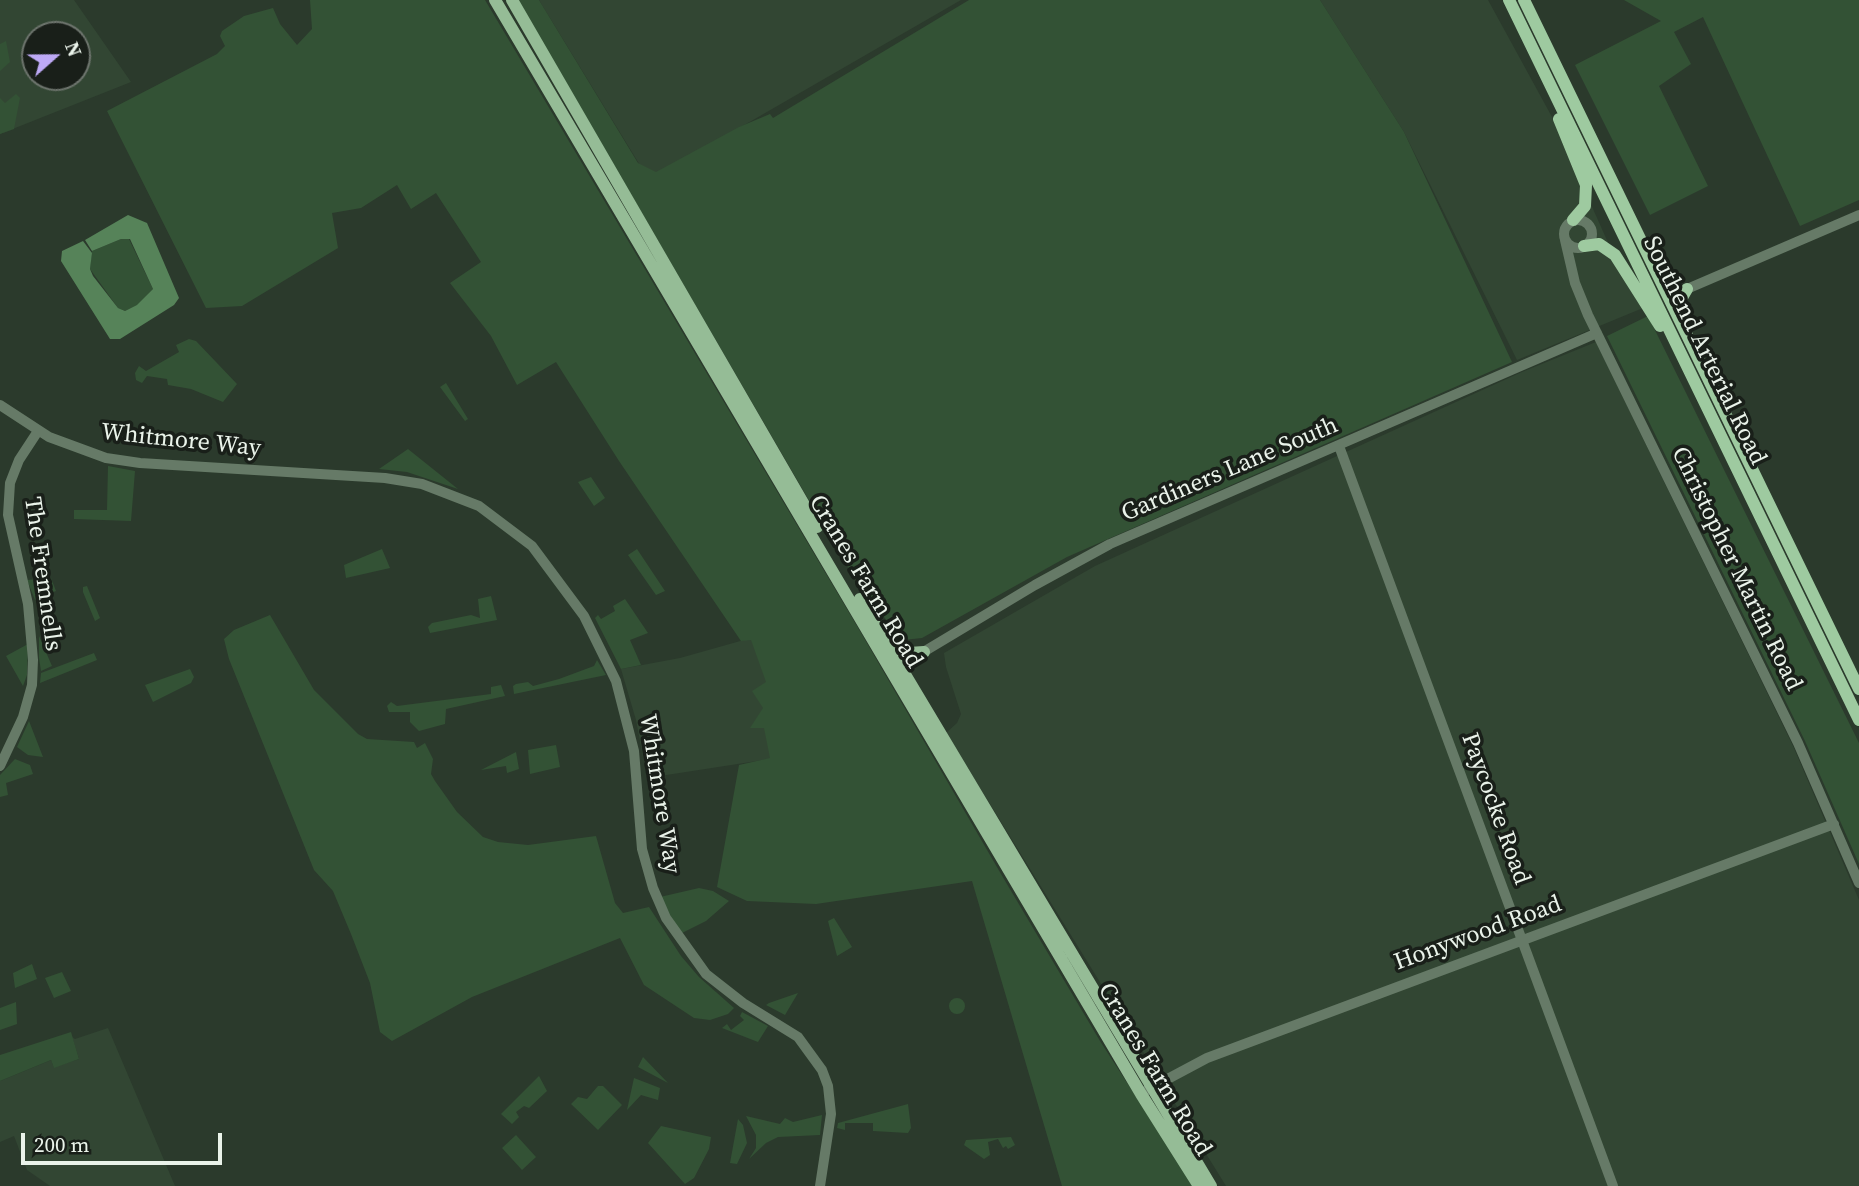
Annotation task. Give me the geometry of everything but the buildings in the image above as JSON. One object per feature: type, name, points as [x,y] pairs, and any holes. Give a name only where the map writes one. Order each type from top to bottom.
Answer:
[{"type":"highway","points":[[1508,0],[1584,177],[1585,206],[1573,220]]},
{"type":"highway","name":"Southend Arterial Road","points":[[1508,0],[1859,689]]},
{"type":"highway","name":"Southend Arterial Road","points":[[1524,0],[1606,167],[1859,720]]},
{"type":"highway","points":[[1606,167],[1669,282],[1677,289],[1687,289]]},
{"type":"highway","points":[[1584,246],[1603,246],[1625,267],[1752,483]]},
{"type":"highway","points":[[1687,289],[1681,296],[1681,308],[1752,483]]},
{"type":"main road","name":"Cranes Farm Road","points":[[495,0],[919,705],[1199,1186]]},
{"type":"main road","name":"Cranes Farm Road","points":[[512,0],[861,601],[897,668]]},
{"type":"main road","points":[[861,601],[898,648],[914,654],[924,652]]},
{"type":"main road","name":"Cranes Farm Road","points":[[1145,1091],[1210,1186]]},
{"type":"street","points":[[1687,289],[1859,215]]},
{"type":"street","points":[[1573,275],[1575,256],[1590,240],[1591,228],[1586,221],[1573,220],[1564,229],[1565,240],[1574,248],[1584,246]]},
{"type":"street","name":"Christopher Martin Road","points":[[1565,240],[1573,275],[1597,333],[1798,743],[1859,883]]},
{"type":"street","name":"Gardiners Lane South","points":[[897,668],[1110,544],[1597,333]]},
{"type":"street","name":"Whitmore Way","points":[[0,405],[38,431],[92,454],[140,463],[385,478],[422,484],[478,506],[532,547],[578,607],[616,681],[634,751],[642,849],[653,888],[666,918],[706,974],[743,1003],[798,1037],[822,1070],[831,1114],[820,1186]]},
{"type":"street","name":"The Fremnells","points":[[0,766],[23,717],[32,685],[33,660],[28,604],[8,515],[9,483],[19,460],[38,431]]},
{"type":"street","name":"Paycocke Road","points":[[1339,446],[1614,1186]]},
{"type":"street","name":"Honywood Road","points":[[1145,1091],[1210,1057],[1834,824]]},
{"type":"shaded area","points":[[0,0],[74,0],[89,21],[21,21],[21,91],[91,91],[91,24],[131,82],[0,134]]},
{"type":"shaded area","points":[[310,0],[485,0],[1100,1041],[1194,1186],[1062,1186],[972,881],[816,904],[747,901],[717,887],[739,765],[770,758],[764,728],[750,728],[763,708],[752,691],[766,682],[751,640],[741,641],[619,461],[556,362],[517,385],[491,336],[450,283],[481,262],[436,193],[411,209],[397,185],[361,208],[332,213],[338,248],[242,306],[206,308],[107,111],[217,54],[225,46],[220,36],[222,31],[244,16],[273,8],[280,24],[297,45],[312,29]]},
{"type":"shaded area","points":[[518,0],[539,0],[638,163],[656,172],[739,127],[770,114],[773,118],[969,0],[1320,0],[1404,132],[1512,362],[1067,557],[922,638],[903,640],[860,588]]},
{"type":"shaded area","points":[[539,0],[961,0],[649,180]]},
{"type":"shaded area","points":[[1320,0],[1488,0],[1552,117],[1614,256],[1643,308],[1517,360],[1404,132]]},
{"type":"shaded area","points":[[1624,0],[1859,0],[1859,200],[1800,226],[1703,17],[1674,32],[1691,64],[1659,86],[1708,186],[1650,215],[1575,65],[1661,21]]},
{"type":"shaded area","points":[[6,41],[10,62],[0,71],[0,44]]},
{"type":"shaded area","points":[[16,94],[20,98],[14,129],[0,134],[0,98],[5,103]]},
{"type":"shaded area","points":[[128,215],[147,223],[179,298],[174,305],[120,339],[110,339],[61,261],[62,251],[83,241],[92,253],[90,269],[93,276],[118,308],[125,311],[137,305],[153,289],[130,239],[121,239],[92,251],[85,240]]},
{"type":"shaded area","points":[[121,239],[129,239],[153,289],[138,305],[125,311],[118,308],[90,269],[92,251]]},
{"type":"shaded area","points":[[1648,316],[1859,743],[1859,864],[1805,741],[1607,336]]},
{"type":"shaded area","points":[[189,339],[196,341],[237,384],[223,402],[191,389],[168,385],[167,379],[147,376],[142,383],[136,380],[135,373],[139,366],[146,371],[179,352],[176,345]]},
{"type":"shaded area","points":[[1596,342],[1793,746],[1859,900],[1859,1186],[1226,1186],[946,733],[957,723],[961,714],[944,653],[1095,566],[1522,372]]},
{"type":"shaded area","points":[[446,383],[468,419],[465,421],[440,387]]},
{"type":"shaded area","points":[[408,449],[458,489],[407,472],[379,469]]},
{"type":"shaded area","points":[[108,466],[135,471],[131,521],[74,519],[74,510],[107,510]]},
{"type":"shaded area","points":[[591,477],[605,498],[594,506],[578,482]]},
{"type":"shaded area","points":[[382,549],[390,568],[346,578],[344,565]]},
{"type":"shaded area","points":[[637,549],[665,591],[656,595],[628,555]]},
{"type":"shaded area","points":[[51,578],[56,591],[35,600],[27,580]]},
{"type":"shaded area","points":[[87,586],[100,618],[95,621],[83,592],[83,587]]},
{"type":"shaded area","points":[[491,596],[497,620],[430,633],[428,627],[432,623],[471,615],[480,618],[478,599]]},
{"type":"shaded area","points":[[625,599],[648,633],[630,640],[641,665],[621,669],[595,618],[598,615],[601,619],[615,611],[613,606]]},
{"type":"shaded area","points":[[270,615],[314,690],[358,734],[367,739],[414,742],[417,748],[425,743],[433,759],[431,774],[435,781],[457,812],[483,837],[498,842],[528,845],[596,836],[615,903],[623,913],[649,907],[681,956],[699,977],[734,1008],[728,1014],[710,1020],[694,1018],[644,985],[620,938],[472,997],[392,1041],[380,1032],[370,983],[351,934],[333,891],[314,870],[229,659],[224,639],[234,630]]},
{"type":"shaded area","points":[[838,630],[770,759],[647,778],[636,720],[621,669],[680,658],[751,638]]},
{"type":"shaded area","points":[[39,636],[52,666],[41,671],[39,658]]},
{"type":"shaded area","points":[[28,644],[27,675],[23,686],[6,656]]},
{"type":"shaded area","points":[[94,653],[97,660],[40,683],[41,673]]},
{"type":"shaded area","points":[[597,660],[606,675],[514,694],[513,686],[516,684],[528,682],[533,686],[559,679],[594,666]]},
{"type":"shaded area","points":[[190,669],[194,677],[191,683],[153,702],[145,685]]},
{"type":"shaded area","points":[[501,685],[505,696],[446,709],[445,724],[419,731],[410,722],[410,712],[389,712],[387,706],[391,702],[397,706],[491,694],[491,687]]},
{"type":"shaded area","points":[[29,721],[43,757],[28,755],[17,747]]},
{"type":"shaded area","points":[[556,745],[560,767],[530,774],[528,750]]},
{"type":"shaded area","points":[[516,752],[519,769],[507,773],[506,766],[481,770]]},
{"type":"shaded area","points":[[15,759],[30,765],[33,774],[6,783],[8,795],[0,797],[0,775]]},
{"type":"shaded area","points":[[699,888],[713,891],[729,901],[706,921],[680,934],[660,897]]},
{"type":"shaded area","points":[[834,918],[852,947],[837,956],[828,921]]},
{"type":"shaded area","points":[[32,964],[37,979],[15,988],[13,973]]},
{"type":"shaded area","points":[[62,972],[71,991],[54,998],[45,978]]},
{"type":"shaded area","points":[[798,993],[785,1015],[766,1005],[769,1003]]},
{"type":"shaded area","points":[[957,998],[963,1000],[963,1012],[957,1014],[951,1012],[949,1006],[951,1000]]},
{"type":"shaded area","points":[[16,1002],[17,1024],[0,1030],[0,1008]]},
{"type":"shaded area","points":[[742,1012],[768,1026],[758,1042],[722,1028],[727,1024],[731,1030],[744,1020],[740,1016]]},
{"type":"shaded area","points":[[108,1028],[175,1186],[50,1186],[27,1170],[14,1136],[0,1142],[0,1081],[51,1060],[54,1067],[79,1059],[72,1037],[75,1039]]},
{"type":"shaded area","points":[[71,1032],[79,1059],[54,1068],[51,1060],[0,1081],[0,1055]]},
{"type":"shaded area","points":[[643,1057],[668,1083],[638,1067]]},
{"type":"shaded area","points":[[539,1076],[547,1091],[529,1108],[524,1106],[516,1112],[519,1117],[512,1124],[501,1114]]},
{"type":"shaded area","points":[[634,1078],[660,1088],[658,1100],[641,1095],[627,1110]]},
{"type":"shaded area","points":[[598,1086],[603,1086],[622,1105],[598,1130],[571,1104],[578,1097],[587,1099]]},
{"type":"shaded area","points":[[908,1104],[911,1128],[908,1133],[873,1131],[873,1123],[845,1123],[845,1130],[837,1128],[838,1123]]},
{"type":"shaded area","points":[[822,1115],[820,1135],[778,1137],[766,1143],[749,1159],[756,1148],[756,1135],[746,1116],[780,1124],[785,1118],[793,1122]]},
{"type":"shaded area","points":[[738,1119],[743,1125],[747,1143],[737,1164],[730,1163]]},
{"type":"shaded area","points":[[661,1126],[711,1137],[709,1149],[694,1178],[685,1184],[648,1143]]},
{"type":"shaded area","points":[[516,1135],[536,1157],[522,1170],[502,1148]]},
{"type":"shaded area","points":[[1011,1137],[1015,1145],[1008,1149],[1006,1146],[1003,1148],[998,1139],[988,1142],[990,1155],[984,1159],[964,1145],[966,1140]]}]
